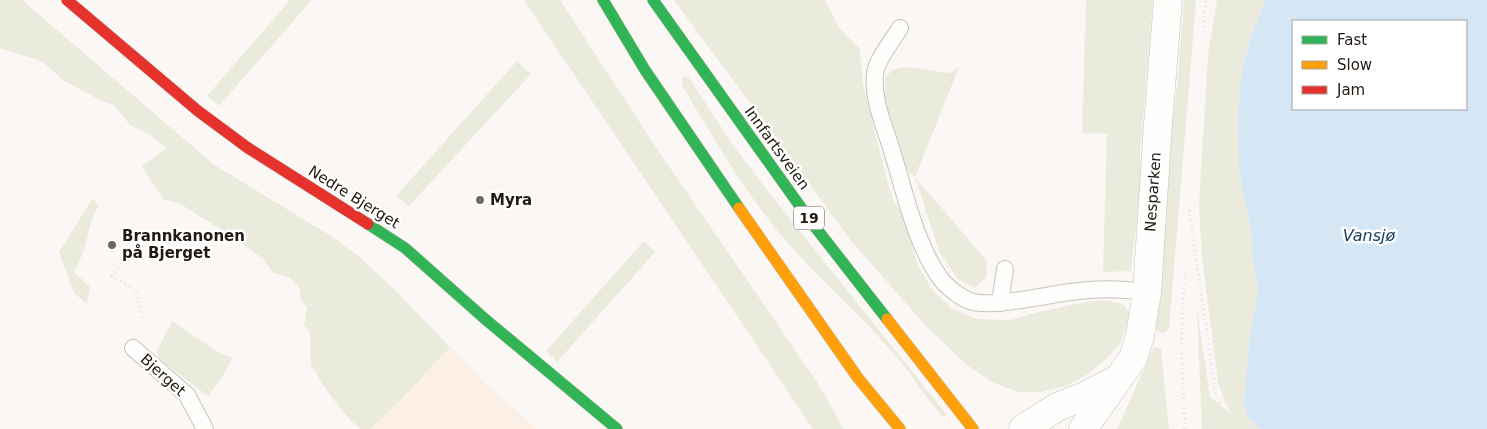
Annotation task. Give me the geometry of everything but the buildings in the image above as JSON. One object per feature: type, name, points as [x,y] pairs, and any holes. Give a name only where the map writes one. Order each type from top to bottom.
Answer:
[{"type":"main road","name":"Nedre Bjerget","points":[[67,0],[205,117],[248,148],[405,248],[485,319],[616,429]]},
{"type":"main road","points":[[603,0],[645,70],[785,276],[858,378],[900,429]]},
{"type":"main road","name":"Innfartsveien","points":[[653,0],[812,223],[973,429]]},
{"type":"street","name":"Nesparken","points":[[1083,429],[1134,358],[1140,336],[1146,292],[1168,0]]},
{"type":"street","points":[[858,378],[881,429]]},
{"type":"street","name":"Nesparken","points":[[1023,429],[1057,407],[1085,396],[1120,378]]},
{"type":"lane","points":[[900,28],[875,71],[874,85],[879,110],[900,181],[925,252],[939,277],[954,291],[969,301],[985,304],[1079,291],[1122,289],[1146,292]]},
{"type":"lane","points":[[1000,302],[1005,269]]},
{"type":"lane","name":"Bjerget","points":[[133,348],[187,395],[205,429]]},
{"type":"path","points":[[742,0],[754,22],[792,60],[814,94],[860,183],[878,203]]},
{"type":"path","points":[[1202,30],[1206,0]]},
{"type":"path","points":[[1187,226],[1188,207],[1216,395],[1232,429]]},
{"type":"path","points":[[123,259],[112,276],[136,290]]},
{"type":"path","points":[[1185,265],[1181,342],[1185,429]]},
{"type":"shaded area","points":[[0,0],[22,0],[213,164],[334,238],[357,255],[392,287],[450,347],[401,400],[370,429],[360,429],[339,407],[311,366],[310,332],[304,325],[307,307],[301,301],[299,287],[289,277],[273,273],[263,259],[232,236],[182,205],[163,199],[142,166],[166,148],[150,135],[130,125],[114,105],[100,100],[63,80],[41,61],[0,48]]},
{"type":"shaded area","points":[[290,0],[312,0],[219,106],[207,96]]},
{"type":"shaded area","points":[[524,0],[560,0],[657,149],[817,382],[844,429],[813,429]]},
{"type":"shaded area","points":[[674,0],[825,0],[840,29],[860,49],[863,84],[888,184],[894,201],[904,218],[917,263],[931,288],[951,308],[977,319],[1011,320],[1038,312],[1106,300],[1123,304],[1131,315],[1120,344],[1088,374],[1067,386],[1041,392],[1018,392],[994,383],[967,365],[927,327],[852,242]]},
{"type":"shaded area","points":[[1086,0],[1153,0],[1140,155],[1142,176],[1131,271],[1103,272],[1107,134],[1082,133]]},
{"type":"shaded area","points":[[1184,0],[1196,0],[1169,329],[1163,333],[1156,330],[1170,143]]},
{"type":"shaded area","points":[[1217,0],[1266,0],[1252,33],[1243,66],[1238,119],[1239,166],[1251,229],[1252,252],[1258,291],[1249,341],[1244,403],[1248,417],[1260,429],[1202,429],[1197,309],[1210,397],[1231,414],[1218,382],[1202,257],[1199,205],[1208,55]]},
{"type":"shaded area","points":[[517,61],[531,74],[409,206],[396,196]]},
{"type":"shaded area","points":[[905,67],[950,73],[959,67],[915,177],[907,171],[895,138],[885,97],[886,78],[888,75],[894,70]]},
{"type":"shaded area","points":[[684,76],[689,78],[733,145],[767,190],[947,415],[943,417],[901,362],[879,337],[801,258],[772,224],[737,175],[683,87],[682,80]]},
{"type":"shaded area","points":[[915,177],[987,261],[986,278],[974,288],[958,279],[939,251]]},
{"type":"shaded area","points":[[93,198],[98,206],[91,221],[84,251],[74,272],[90,287],[87,304],[74,293],[59,252]]},
{"type":"shaded area","points":[[644,241],[655,252],[557,362],[546,351]]},
{"type":"shaded area","points":[[172,321],[218,352],[232,358],[221,379],[208,396],[159,359],[157,351]]},
{"type":"shaded area","points":[[450,347],[485,383],[537,429],[370,429],[401,400]]},
{"type":"shaded area","points":[[1154,347],[1161,349],[1169,429],[1117,429]]},
{"type":"water","name":"Vansjø","points":[[1266,0],[1487,0],[1487,429],[1260,429],[1248,417],[1244,403],[1249,341],[1258,291],[1252,252],[1251,229],[1239,166],[1238,119],[1243,66],[1252,33]]},
{"type":"traffic: fast","points":[[603,0],[645,70],[739,208]]},
{"type":"traffic: fast","points":[[653,0],[812,223],[887,319]]},
{"type":"traffic: fast","points":[[368,224],[405,248],[485,319],[617,429]]},
{"type":"traffic: slow","points":[[739,208],[858,378],[900,429]]},
{"type":"traffic: slow","points":[[887,319],[973,429]]},
{"type":"traffic: jam","points":[[67,0],[198,111],[248,148],[368,224]]},
{"type":"place","name":"Myra","points":[[480,200]]},
{"type":"place","name":"Brannkanonen på Bjerget","points":[[112,245]]}]
